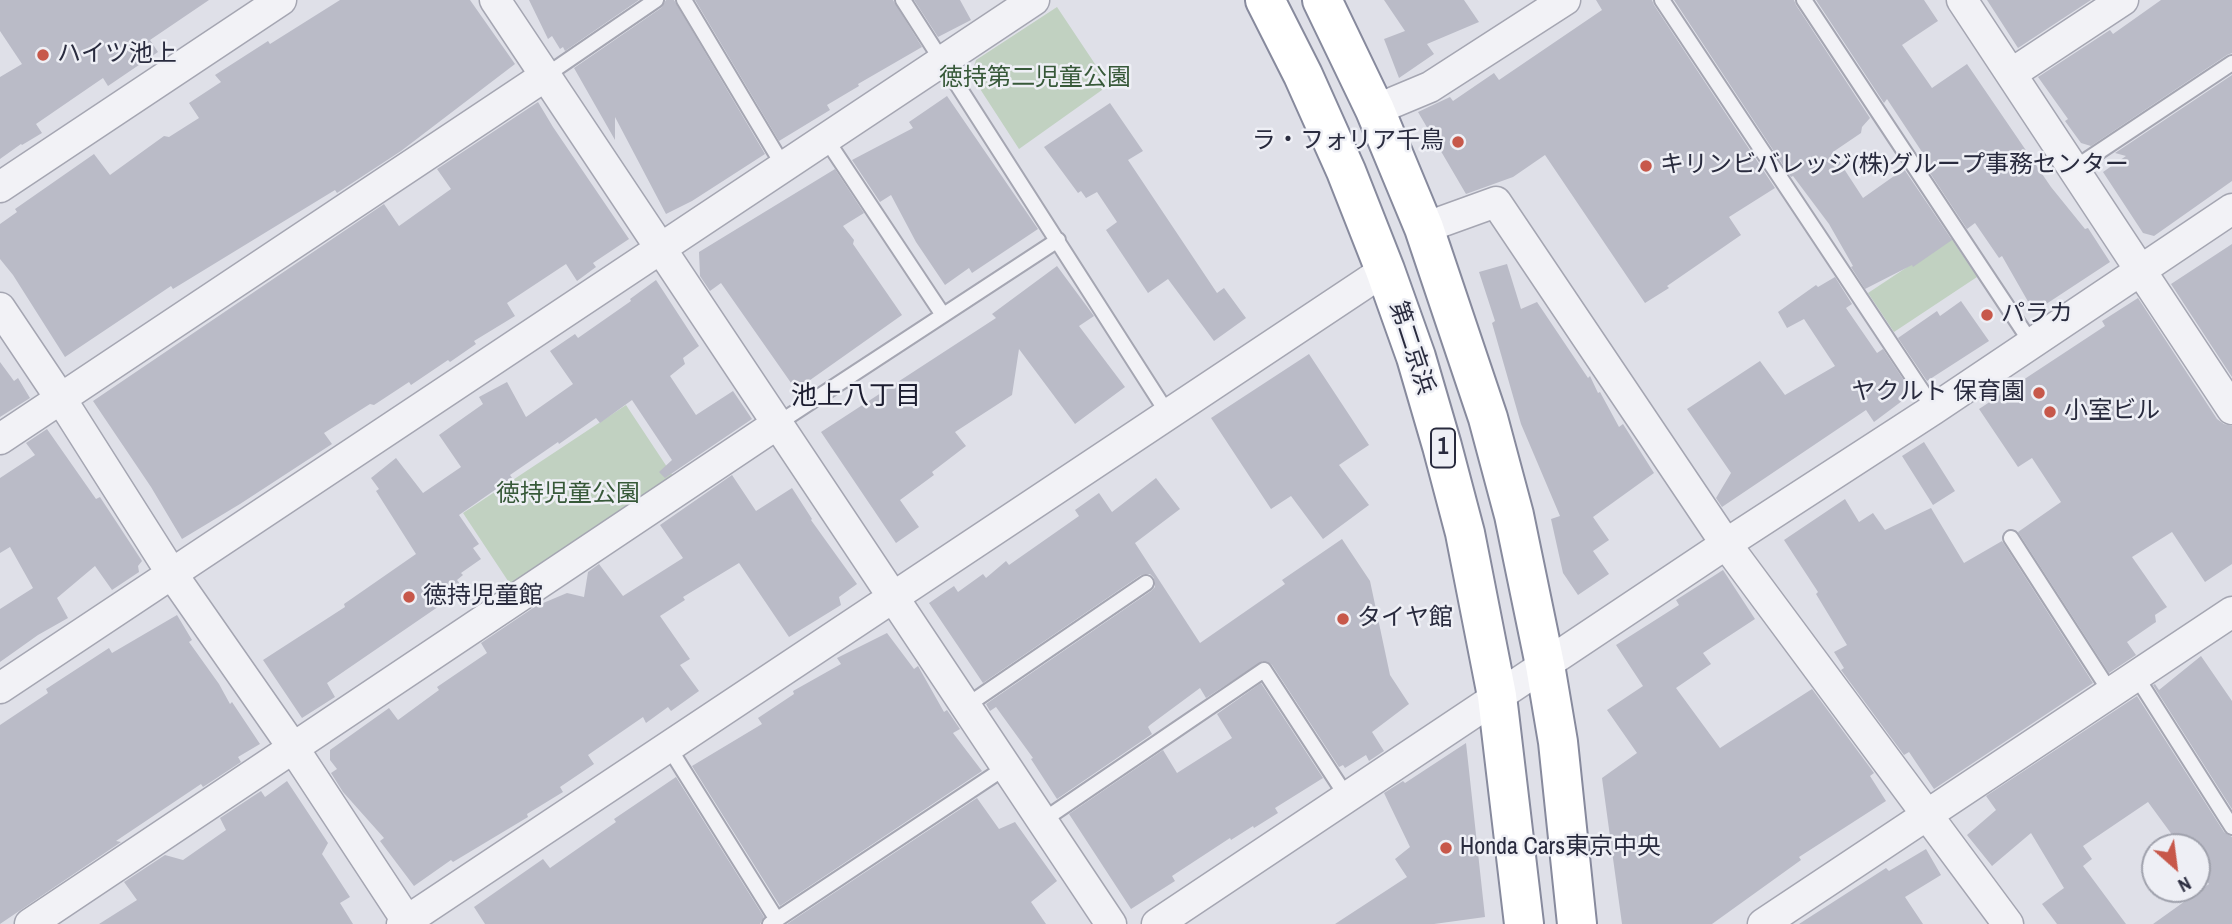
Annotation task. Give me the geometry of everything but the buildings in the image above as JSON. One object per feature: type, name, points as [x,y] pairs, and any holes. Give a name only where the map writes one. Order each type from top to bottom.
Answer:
[{"type":"highway","name":"第二京浜","points":[[1265,0],[1303,75],[1346,171],[1416,357],[1465,533],[1497,696],[1524,924]]},
{"type":"highway","name":"第二京浜","points":[[1322,0],[1375,110],[1424,228],[1488,418],[1514,515],[1545,665],[1558,742],[1577,924]]},
{"type":"street","points":[[0,187],[281,0]]},
{"type":"street","points":[[495,0],[1111,924]]},
{"type":"street","points":[[0,688],[1034,0]]},
{"type":"street","points":[[1375,110],[1430,87],[1565,0]]},
{"type":"street","points":[[1962,0],[2232,409]]},
{"type":"street","points":[[2011,74],[2115,2]]},
{"type":"street","points":[[0,439],[545,76]]},
{"type":"street","points":[[1424,228],[1496,202],[1726,544],[2008,924]]},
{"type":"street","points":[[1157,924],[2232,209]]},
{"type":"street","points":[[0,308],[172,574],[294,750],[406,923],[1385,270]]},
{"type":"street","points":[[30,924],[778,424]]},
{"type":"street","points":[[1763,924],[2232,612]]},
{"type":"lane","points":[[545,76],[656,0]]},
{"type":"lane","points":[[684,0],[784,167]]},
{"type":"lane","points":[[903,0],[1168,414]]},
{"type":"lane","points":[[1662,0],[1934,409]]},
{"type":"lane","points":[[1804,0],[2032,344]]},
{"type":"lane","points":[[2073,169],[2232,63]]},
{"type":"lane","points":[[825,139],[943,315]]},
{"type":"lane","points":[[778,424],[1058,240]]},
{"type":"lane","points":[[2011,538],[2111,693]]},
{"type":"lane","points":[[966,706],[1146,583]]},
{"type":"lane","points":[[1042,821],[1264,670],[1346,797]]},
{"type":"lane","points":[[2136,676],[2232,827]]},
{"type":"lane","points":[[668,746],[774,922],[1006,767]]},
{"type":"green space","name":"徳持第二児童公園","points":[[1057,7],[1109,85],[1019,149],[971,75],[976,60]]},
{"type":"green space","points":[[1951,238],[1977,277],[1894,332],[1868,293]]},
{"type":"green space","name":"徳持児童公園","points":[[626,405],[673,476],[510,584],[463,513]]},
{"type":"place","name":"ハイツ池上","points":[[43,55]]},
{"type":"place","name":"ラ・フォリア千鳥","points":[[1458,142]]},
{"type":"place","name":"キリンビバレッジ(株)グループ事務センター","points":[[1646,166]]},
{"type":"place","name":"パラカ","points":[[1987,315]]},
{"type":"place","name":"ヤクルト 保育園","points":[[2039,393]]},
{"type":"place","name":"小室ビル","points":[[2050,412]]},
{"type":"place","name":"徳持児童館","points":[[409,597]]},
{"type":"place","name":"タイヤ館","points":[[1343,619]]},
{"type":"place","name":"Honda Cars東京中央","points":[[1446,848]]},
{"type":"district","name":"池上八丁目","points":[[856,397]]}]
